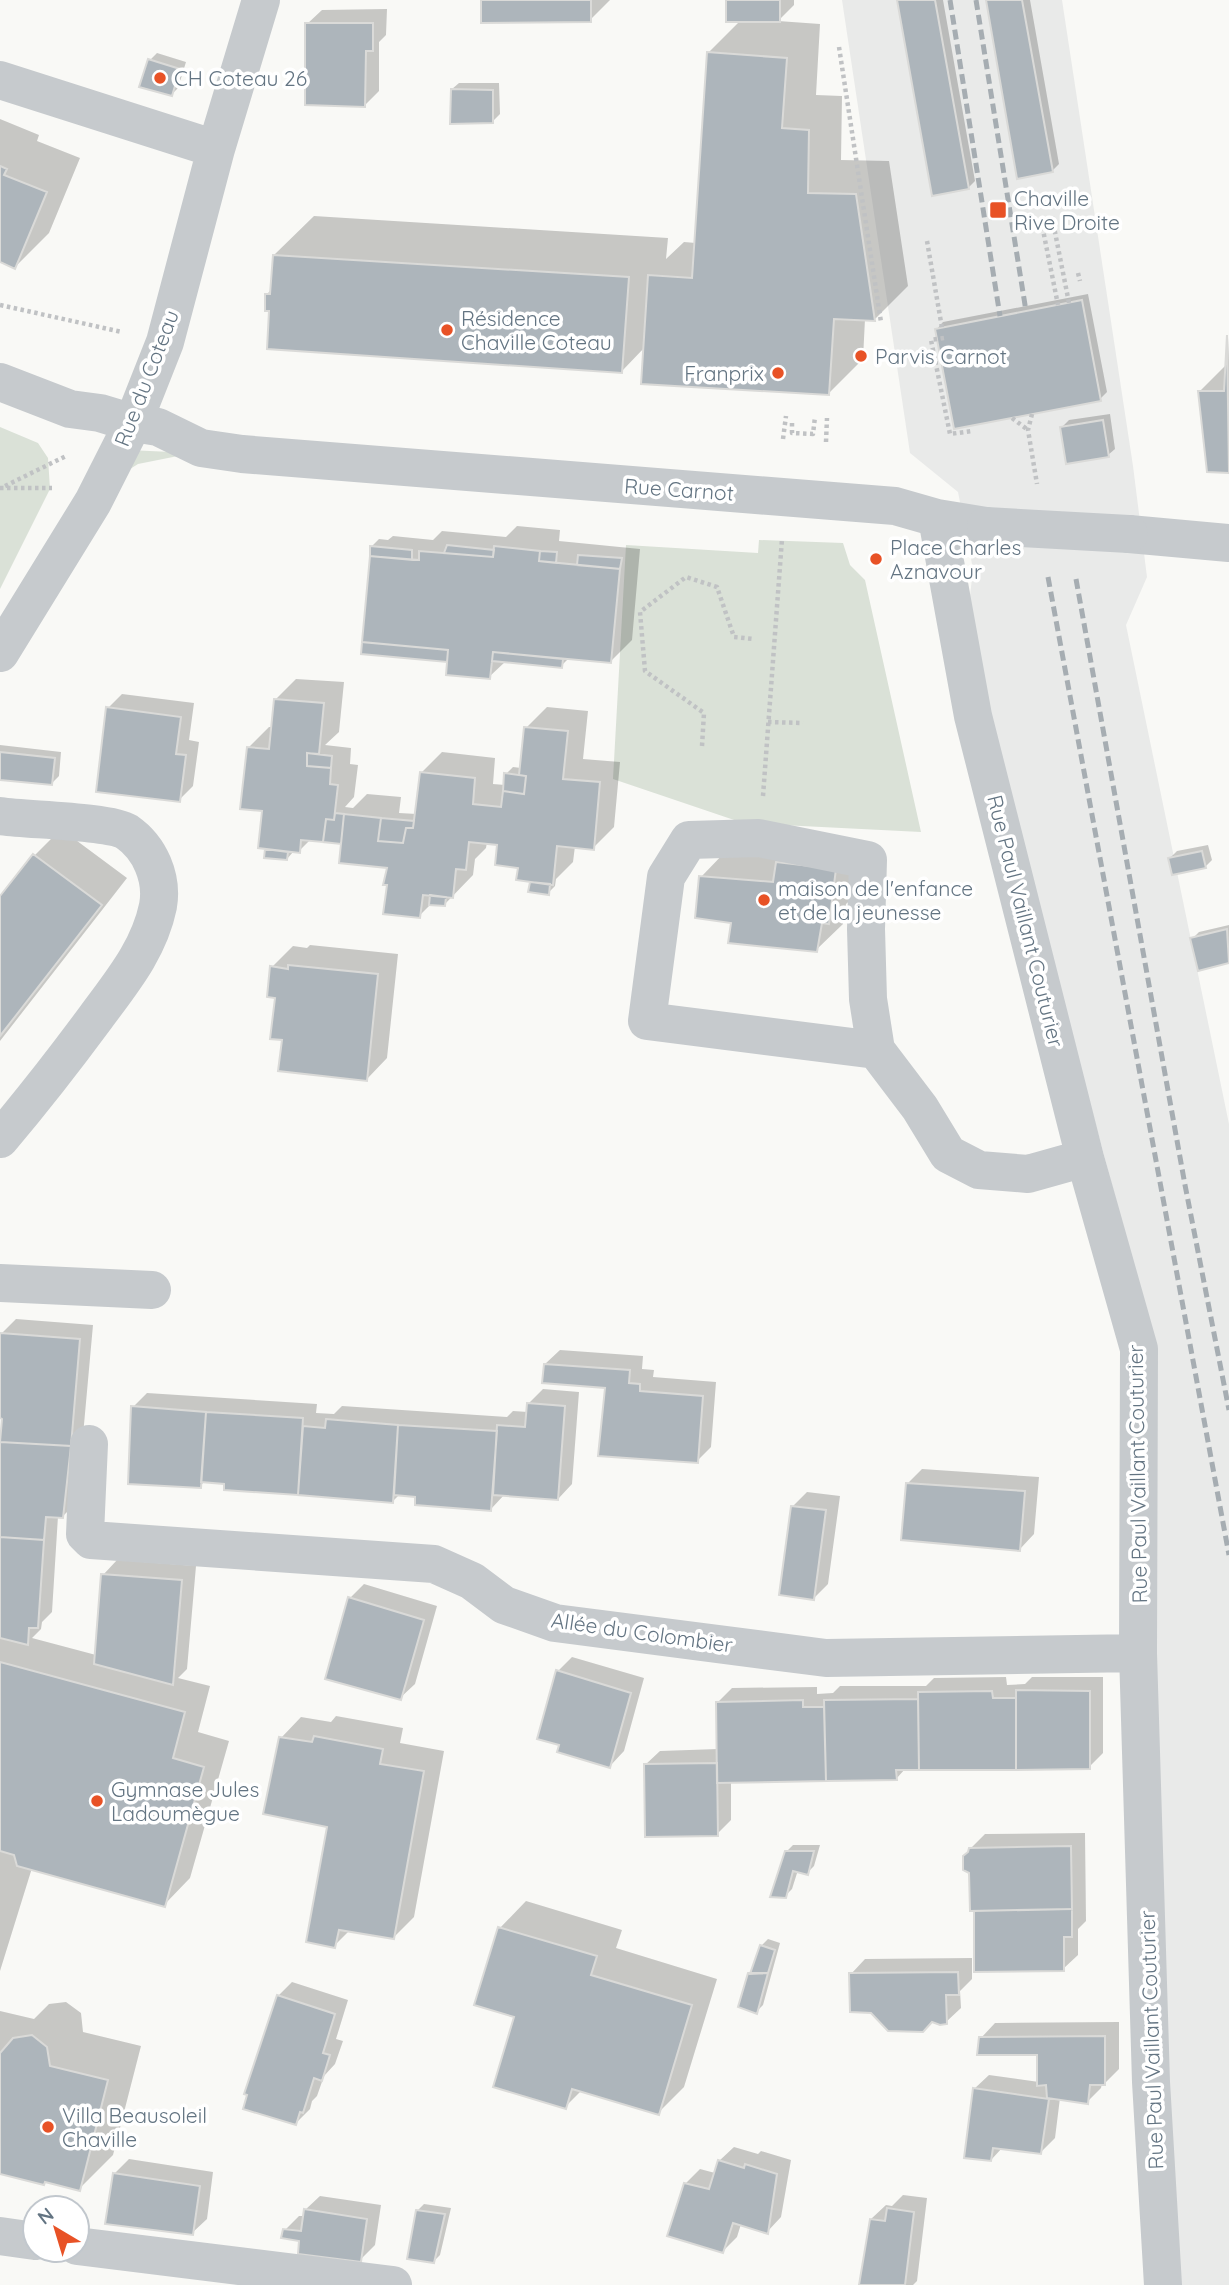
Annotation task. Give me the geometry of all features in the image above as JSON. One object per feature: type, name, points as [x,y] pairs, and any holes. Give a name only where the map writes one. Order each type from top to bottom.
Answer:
[{"type":"street","name":"Rue du Coteau","points":[[0,653],[93,502],[133,423],[165,342],[216,149],[261,0]]},
{"type":"street","points":[[0,80],[216,149]]},
{"type":"street","name":"Rue Carnot","points":[[0,382],[70,409],[158,427],[201,448],[242,454],[895,506],[937,518],[986,526],[1229,543]]},
{"type":"street","name":"Rue Paul Vaillant Couturier","points":[[937,518],[973,716],[1085,1158],[1139,1349],[1138,1653],[1151,2082],[1163,2285]]},
{"type":"street","points":[[0,816],[125,830],[146,849],[158,877],[158,906],[141,956],[69,1054],[0,1139]]},
{"type":"street","points":[[876,1050],[647,1021],[666,877],[689,840],[759,838],[868,860],[868,999],[876,1050],[920,1108],[948,1154],[979,1170],[1028,1174],[1085,1158]]},
{"type":"street","points":[[0,1283],[152,1290]]},
{"type":"street","name":"Allée du Colombier","points":[[89,1444],[85,1534],[91,1540],[434,1564],[472,1581],[504,1605],[555,1623],[826,1658],[1138,1653]]},
{"type":"street","points":[[0,2236],[21,2239]]},
{"type":"street","points":[[91,2248],[393,2285]]},
{"type":"path","points":[[839,47],[881,322]]},
{"type":"path","points":[[1052,217],[1069,303]]},
{"type":"path","points":[[1041,219],[1058,305]]},
{"type":"path","points":[[927,241],[942,328]]},
{"type":"path","points":[[1078,273],[1080,281]]},
{"type":"path","points":[[0,305],[165,342]]},
{"type":"path","points":[[944,338],[931,340],[950,435],[972,431]]},
{"type":"path","points":[[1032,414],[1028,430],[1039,496]]},
{"type":"path","points":[[783,439],[786,416]]},
{"type":"path","points":[[792,423],[792,433],[813,434],[815,418]]},
{"type":"path","points":[[826,442],[827,418]]},
{"type":"path","points":[[1012,418],[1028,430]]},
{"type":"path","points":[[759,838],[782,542],[782,497]]},
{"type":"path","points":[[702,746],[704,713],[645,670],[640,612],[686,577],[717,587],[734,637],[753,639]]},
{"type":"path","points":[[768,722],[803,723]]},
{"type":"shaded area","points":[[842,0],[1062,0],[1133,466],[1147,577],[1126,625],[1229,1124],[1229,2285],[1162,2285],[1153,1337],[1021,847],[967,623],[973,569],[958,492],[910,453]]},
{"type":"shaded area","points":[[0,427],[38,443],[48,458],[50,489],[0,589]]},
{"type":"shaded area","points":[[128,450],[193,453],[138,464],[111,481]]},
{"type":"shaded area","points":[[759,540],[843,543],[850,565],[865,580],[921,832],[743,823],[613,779],[626,545],[758,553]]},
{"type":"building","points":[[481,0],[591,0],[591,22],[481,23]]},
{"type":"building","points":[[726,0],[780,0],[780,22],[726,22]]},
{"type":"building","points":[[897,0],[935,0],[969,189],[932,196]]},
{"type":"building","points":[[986,0],[1022,0],[1053,172],[1017,179]]},
{"type":"building","points":[[305,23],[373,23],[373,51],[366,51],[365,107],[305,105]]},
{"type":"building","points":[[707,52],[787,58],[782,128],[809,130],[808,193],[856,194],[875,321],[834,319],[829,395],[641,384],[648,275],[692,278]]},
{"type":"building","name":"CH Coteau 26","points":[[148,59],[180,69],[172,96],[139,87]]},
{"type":"building","points":[[451,89],[493,90],[493,123],[450,124]]},
{"type":"building","points":[[0,166],[7,169],[4,175],[47,192],[15,269],[0,262]]},
{"type":"building","name":"Résidence Chaville Coteau","points":[[273,255],[629,277],[622,373],[267,349],[269,311],[265,311],[265,294],[270,294]]},
{"type":"building","points":[[1082,300],[1101,401],[954,429],[935,329]]},
{"type":"building","points":[[1227,335],[1229,473],[1207,472],[1198,391],[1224,391]]},
{"type":"building","points":[[1103,420],[1109,457],[1066,464],[1060,427]]},
{"type":"building","points":[[447,545],[494,550],[493,557],[444,553]]},
{"type":"building","points":[[370,546],[412,550],[412,560],[370,556]]},
{"type":"building","points":[[494,546],[540,551],[539,561],[620,569],[611,663],[493,652],[490,679],[446,675],[448,650],[362,642],[370,556],[419,560],[419,551],[493,557]]},
{"type":"building","points":[[540,551],[557,552],[556,563],[539,561]]},
{"type":"building","points":[[578,555],[622,558],[620,569],[577,565]]},
{"type":"building","points":[[362,642],[448,650],[447,662],[361,654]]},
{"type":"building","points":[[493,652],[563,659],[562,668],[492,661]]},
{"type":"building","points":[[274,699],[324,703],[319,754],[307,753],[307,766],[331,768],[330,784],[338,785],[334,820],[326,819],[323,842],[301,840],[300,853],[258,848],[262,811],[240,809],[247,747],[269,749]]},
{"type":"building","points":[[106,707],[181,717],[176,754],[186,755],[180,802],[96,792]]},
{"type":"building","points":[[524,727],[568,731],[563,779],[600,782],[594,850],[557,846],[553,885],[516,880],[518,868],[495,865],[497,845],[469,842],[466,870],[456,869],[453,898],[423,895],[420,918],[383,914],[387,885],[383,885],[387,868],[339,863],[344,814],[381,818],[378,841],[403,843],[406,828],[413,828],[420,772],[475,778],[473,804],[501,807],[503,791],[524,794],[526,776],[519,775]]},
{"type":"building","points":[[0,752],[55,758],[52,785],[0,780]]},
{"type":"building","points":[[307,753],[332,756],[331,768],[307,766]]},
{"type":"building","points":[[504,773],[526,776],[524,794],[503,791]]},
{"type":"building","points":[[335,813],[344,814],[341,844],[323,842],[326,819],[334,820]]},
{"type":"building","points":[[381,818],[414,821],[413,828],[406,828],[403,843],[378,841]]},
{"type":"building","points":[[265,849],[288,852],[287,860],[264,858]]},
{"type":"building","points":[[1202,851],[1206,868],[1172,875],[1168,858]]},
{"type":"building","points":[[33,854],[102,905],[0,1036],[0,896]]},
{"type":"building","name":"maison de l'enfance et de la jeunesse","points":[[776,862],[836,869],[829,924],[822,923],[817,952],[728,943],[731,923],[695,918],[699,876],[773,882]]},
{"type":"building","points":[[530,882],[550,884],[549,895],[528,892]]},
{"type":"building","points":[[430,895],[446,897],[445,906],[429,905]]},
{"type":"building","points":[[1227,929],[1229,963],[1198,971],[1190,938]]},
{"type":"building","points":[[288,965],[378,974],[367,1081],[278,1071],[282,1040],[270,1039],[275,998],[267,997],[270,966],[288,969]]},
{"type":"building","points":[[0,1333],[80,1339],[71,1446],[0,1442]]},
{"type":"building","points":[[544,1364],[630,1370],[629,1383],[640,1384],[640,1391],[703,1396],[698,1463],[598,1456],[605,1388],[542,1383]]},
{"type":"building","points":[[527,1403],[565,1406],[558,1500],[493,1495],[497,1425],[525,1427]]},
{"type":"building","points":[[131,1406],[206,1412],[201,1488],[128,1484]]},
{"type":"building","points":[[206,1412],[303,1418],[298,1495],[224,1490],[224,1484],[201,1482]]},
{"type":"building","points":[[326,1419],[398,1425],[393,1503],[298,1495],[303,1426],[325,1428]]},
{"type":"building","points":[[398,1425],[497,1431],[491,1511],[415,1505],[415,1497],[394,1495]]},
{"type":"building","points":[[0,1442],[71,1446],[63,1518],[46,1517],[44,1540],[0,1537]]},
{"type":"building","points":[[906,1483],[1025,1491],[1020,1551],[901,1540]]},
{"type":"building","points":[[791,1506],[826,1510],[814,1600],[779,1595]]},
{"type":"building","points":[[0,1537],[44,1540],[38,1628],[29,1628],[28,1645],[0,1638]]},
{"type":"building","points":[[101,1574],[182,1580],[173,1685],[94,1664]]},
{"type":"building","points":[[348,1597],[424,1620],[401,1700],[325,1679]]},
{"type":"building","name":"Gymnase Jules Ladoumègue","points":[[0,1662],[185,1712],[173,1758],[204,1767],[165,1907],[17,1866],[14,1855],[0,1851]]},
{"type":"building","points":[[556,1670],[631,1693],[610,1768],[557,1752],[559,1745],[537,1739]]},
{"type":"building","points":[[1016,1690],[1090,1691],[1090,1769],[1016,1770]]},
{"type":"building","points":[[992,1691],[993,1698],[1016,1698],[1016,1770],[919,1770],[918,1692]]},
{"type":"building","points":[[918,1699],[919,1770],[896,1770],[897,1780],[826,1781],[824,1700]]},
{"type":"building","points":[[803,1700],[803,1707],[824,1707],[826,1781],[717,1783],[716,1702]]},
{"type":"building","points":[[314,1736],[383,1749],[380,1764],[424,1771],[394,1939],[339,1930],[335,1948],[306,1942],[327,1827],[263,1814],[279,1737],[312,1742]]},
{"type":"building","points":[[717,1763],[718,1836],[645,1837],[644,1764]]},
{"type":"building","points":[[1071,1846],[1072,1909],[970,1911],[969,1873],[963,1870],[963,1856],[969,1848]]},
{"type":"building","points":[[785,1851],[814,1851],[808,1875],[793,1871],[786,1898],[770,1897]]},
{"type":"building","points":[[1072,1909],[1072,1937],[1064,1937],[1064,1971],[974,1972],[974,1911]]},
{"type":"building","points":[[498,1927],[597,1956],[591,1975],[692,2005],[659,2115],[572,2089],[566,2109],[493,2087],[514,2017],[474,2005]]},
{"type":"building","points":[[760,1945],[775,1950],[768,1973],[750,1974]]},
{"type":"building","points":[[958,1972],[959,1995],[946,1995],[947,2024],[932,2022],[923,2032],[888,2031],[871,2013],[850,2012],[849,1973]]},
{"type":"building","points":[[748,1973],[768,1973],[757,2014],[738,2007]]},
{"type":"building","points":[[277,1995],[335,2014],[323,2053],[330,2055],[322,2081],[314,2078],[303,2113],[300,2112],[296,2125],[243,2109],[247,2095],[244,2094]]},
{"type":"building","name":"Villa Beausoleil Chaville","points":[[32,2035],[47,2047],[50,2066],[108,2080],[80,2191],[0,2174],[0,2053],[13,2038]]},
{"type":"building","points":[[1105,2036],[1105,2085],[1090,2085],[1088,2104],[1047,2098],[1046,2085],[1037,2086],[1037,2055],[977,2055],[979,2037]]},
{"type":"building","points":[[973,2088],[1049,2099],[1041,2154],[993,2148],[991,2161],[964,2158]]},
{"type":"building","points":[[718,2160],[744,2168],[745,2164],[777,2174],[768,2234],[733,2223],[723,2253],[667,2236],[684,2183],[709,2189]]},
{"type":"building","points":[[113,2173],[200,2186],[193,2235],[105,2224]]},
{"type":"building","points":[[887,2208],[914,2212],[905,2285],[859,2285],[870,2219],[885,2221]]},
{"type":"building","points":[[304,2209],[367,2219],[361,2262],[298,2254],[299,2241],[281,2238],[283,2229],[301,2231]]},
{"type":"building","points":[[416,2210],[445,2214],[434,2263],[407,2259]]},
{"type":"railway","points":[[950,0],[1000,316]]},
{"type":"railway","points":[[976,0],[1026,311]]},
{"type":"railway","points":[[1048,577],[1229,1555]]},
{"type":"railway","points":[[1076,579],[1185,1185],[1229,1410]]},
{"type":"place","name":"CH Coteau 26","points":[[160,78]]},
{"type":"place","name":"Chaville Rive Droite","points":[[998,210]]},
{"type":"place","name":"Résidence Chaville Coteau","points":[[447,330]]},
{"type":"place","name":"Parvis Carnot","points":[[861,356]]},
{"type":"place","name":"Franprix","points":[[778,373]]},
{"type":"place","name":"Place Charles Aznavour","points":[[876,559]]},
{"type":"place","name":"maison de l'enfance et de la jeunesse","points":[[764,900]]},
{"type":"place","name":"Gymnase Jules Ladoumègue","points":[[97,1801]]},
{"type":"place","name":"Villa Beausoleil Chaville","points":[[48,2127]]}]
